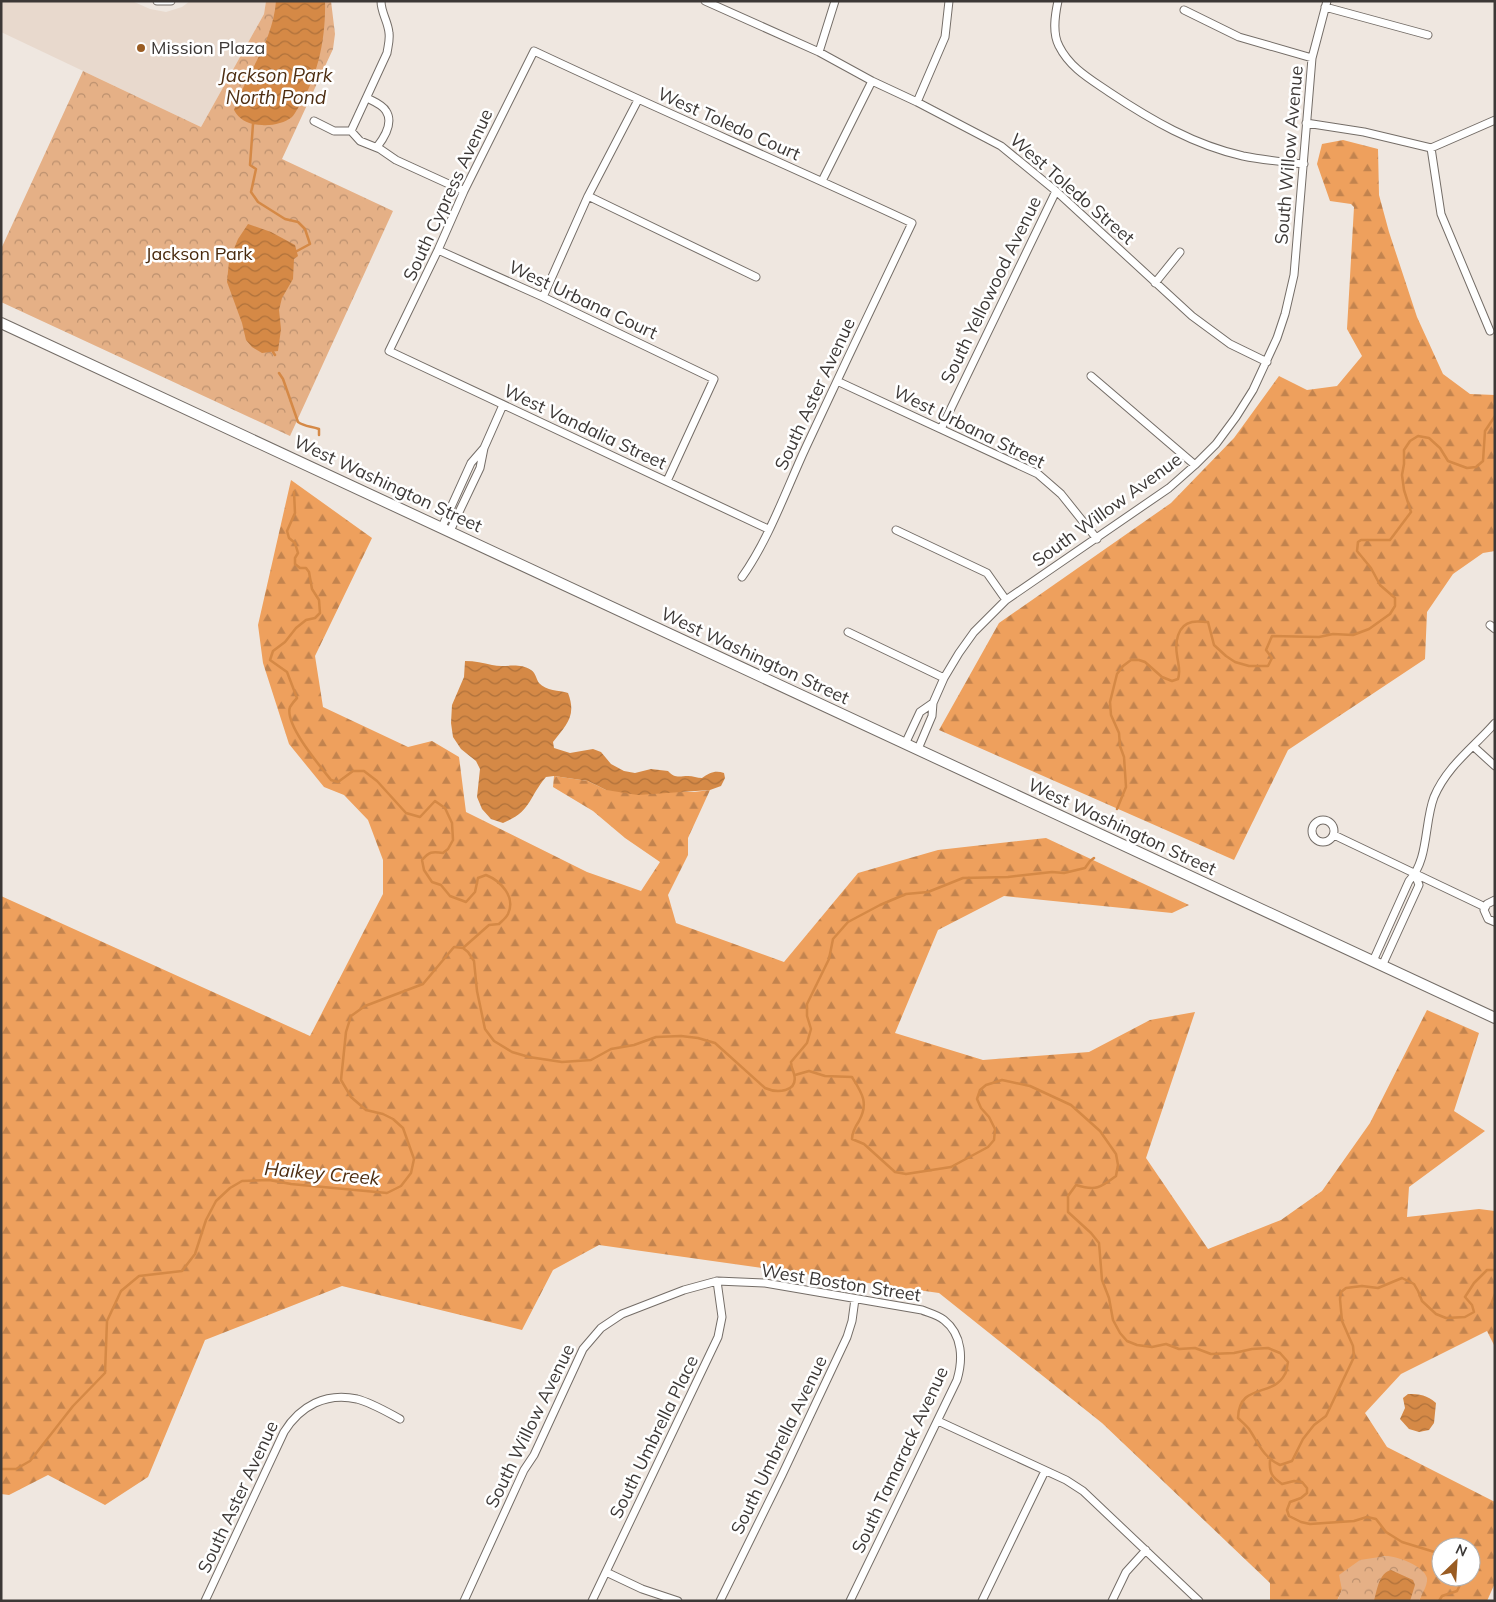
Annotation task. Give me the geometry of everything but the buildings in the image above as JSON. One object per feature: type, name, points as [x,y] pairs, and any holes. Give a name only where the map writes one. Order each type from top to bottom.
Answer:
[{"type":"main road","name":"West Washington Street","points":[[1,323],[1495,1018]]},
{"type":"street","points":[[157,1],[171,1]]},
{"type":"street","points":[[351,131],[387,53],[390,40],[389,30],[381,9],[381,1]]},
{"type":"street","points":[[819,52],[835,1]]},
{"type":"street","points":[[917,102],[945,37],[949,1]]},
{"type":"street","points":[[1058,1],[1054,19],[1058,45],[1076,70],[1138,111],[1177,133],[1243,156],[1304,164]]},
{"type":"street","name":"West Toledo Street","points":[[710,2],[819,52],[1001,146],[1056,191],[1192,316],[1230,344],[1268,362]]},
{"type":"street","points":[[1326,4],[1428,35]]},
{"type":"street","name":"South Willow Avenue","points":[[918,750],[932,716],[933,703],[944,678],[974,632],[1006,600],[1169,488],[1216,444],[1253,390],[1268,362],[1286,314],[1294,275],[1312,58],[1326,4]]},
{"type":"street","points":[[1184,10],[1239,37],[1312,58]]},
{"type":"street","name":"West Toledo Court","points":[[534,51],[638,100],[912,223]]},
{"type":"street","name":"South Cypress Avenue","points":[[389,351],[464,192],[534,51]]},
{"type":"street","points":[[822,181],[872,81]]},
{"type":"street","points":[[367,98],[382,106],[389,118],[389,124],[383,139],[377,147]]},
{"type":"street","points":[[543,297],[588,196],[638,100]]},
{"type":"street","points":[[1306,123],[1364,132],[1432,148],[1495,120]]},
{"type":"street","points":[[314,122],[334,131],[351,131],[360,141],[377,147],[396,160],[464,192]]},
{"type":"street","points":[[1432,148],[1441,214],[1490,330]]},
{"type":"street","name":"South Yellowood Avenue","points":[[940,429],[1056,191]]},
{"type":"street","points":[[588,196],[756,277]]},
{"type":"street","name":"South Aster Avenue","points":[[742,577],[753,561],[912,223]]},
{"type":"street","name":"West Urbana Court","points":[[438,250],[543,297],[714,379],[667,481]]},
{"type":"street","points":[[1155,283],[1180,252]]},
{"type":"street","name":"West Vandalia Street","points":[[389,351],[768,529]]},
{"type":"street","points":[[1091,376],[1195,465]]},
{"type":"street","name":"West Urbana Street","points":[[837,381],[1038,474],[1061,494],[1097,539]]},
{"type":"street","points":[[446,529],[471,463],[484,448],[504,406]]},
{"type":"street","points":[[896,530],[987,573],[1006,600]]},
{"type":"street","points":[[848,632],[944,678]]},
{"type":"street","name":"South Willow Avenue","points":[[905,744],[920,712],[933,703]]},
{"type":"street","points":[[1372,961],[1409,881],[1415,874],[1424,847],[1436,795],[1447,774],[1495,723]]},
{"type":"street","points":[[1473,746],[1495,766]]},
{"type":"street","points":[[1334,835],[1485,907]]},
{"type":"street","points":[[1382,966],[1419,885],[1415,874]]},
{"type":"street","points":[[1485,907],[1495,900]]},
{"type":"street","points":[[1485,907],[1486,917],[1495,922]]},
{"type":"street","name":"South Willow Avenue","points":[[464,1601],[524,1470],[534,1455],[583,1349],[591,1337],[622,1314],[692,1287],[717,1281]]},
{"type":"street","name":"West Boston Street","points":[[717,1281],[765,1284],[922,1310],[945,1321],[953,1330]]},
{"type":"street","name":"South Umbrella Place","points":[[592,1601],[718,1337],[722,1317],[717,1281]]},
{"type":"street","name":"South Umbrella Avenue","points":[[720,1601],[847,1337],[852,1321],[855,1299]]},
{"type":"street","name":"South Tamarack Avenue","points":[[850,1601],[938,1421],[959,1373],[961,1355],[959,1342],[953,1330]]},
{"type":"street","name":"South Aster Avenue","points":[[205,1601],[290,1421],[303,1409],[318,1401],[348,1398],[368,1403],[400,1419]]},
{"type":"street","points":[[938,1421],[1083,1491],[1200,1601]]},
{"type":"street","points":[[982,1601],[1044,1471]]},
{"type":"street","points":[[1112,1601],[1126,1572],[1146,1550]]},
{"type":"street","points":[[606,1572],[642,1589],[678,1601]]},
{"type":"shaded area","name":"Mission Plaza","points":[[1,1],[132,1],[150,9],[166,12],[182,7],[190,1],[266,1],[264,14],[201,127],[1,32]]},
{"type":"green space","name":"Jackson Park","points":[[266,1],[331,1],[335,34],[333,49],[282,159],[393,211],[290,436],[1,302],[1,249],[83,71],[201,127],[264,14]]},
{"type":"green space","points":[[1343,140],[1378,149],[1379,195],[1389,232],[1417,317],[1443,374],[1470,394],[1495,395],[1495,551],[1483,553],[1453,574],[1427,612],[1425,659],[1288,750],[1234,860],[939,730],[999,623],[1171,503],[1234,438],[1279,376],[1307,390],[1337,386],[1362,356],[1347,329],[1354,207],[1351,204],[1330,201],[1317,164],[1322,144]]},
{"type":"green space","points":[[291,480],[372,538],[315,656],[323,707],[408,747],[432,741],[459,757],[466,812],[587,872],[641,891],[660,862],[625,838],[593,811],[553,787],[554,776],[588,781],[606,790],[694,792],[710,790],[688,838],[688,855],[668,895],[676,923],[784,962],[858,873],[938,850],[1046,838],[1189,905],[1172,913],[1004,896],[938,930],[895,1033],[983,1060],[1089,1052],[1150,1020],[1195,1012],[1146,1158],[1208,1249],[1281,1220],[1322,1191],[1370,1123],[1427,1010],[1479,1033],[1454,1111],[1485,1131],[1409,1187],[1407,1217],[1479,1209],[1495,1211],[1495,1347],[1487,1331],[1401,1374],[1365,1413],[1387,1447],[1495,1502],[1495,1583],[1487,1601],[1419,1601],[1427,1579],[1386,1556],[1377,1558],[1342,1590],[1337,1601],[1270,1601],[1270,1583],[1102,1423],[939,1293],[599,1245],[553,1270],[522,1330],[342,1286],[205,1340],[148,1477],[105,1505],[48,1475],[9,1495],[1,1494],[1,896],[310,1036],[383,894],[383,860],[368,820],[344,795],[324,787],[289,744],[263,663],[258,625]]},
{"type":"green space","points":[[1386,1556],[1410,1562],[1425,1574],[1427,1584],[1419,1601],[1337,1601],[1342,1590],[1339,1575],[1360,1560]]},
{"type":"water","name":"Jackson Park North Pond","points":[[276,1],[325,1],[322,43],[311,83],[293,116],[286,121],[274,124],[253,124],[242,120],[234,110],[265,43],[274,16]]},
{"type":"water","points":[[248,224],[271,232],[295,245],[298,256],[294,259],[293,279],[282,298],[279,310],[281,329],[278,351],[262,353],[252,347],[246,340],[227,282],[229,261],[238,239]]},
{"type":"water","points":[[465,661],[497,666],[522,666],[534,673],[542,686],[568,693],[571,714],[566,725],[553,742],[554,748],[570,753],[593,749],[601,752],[611,764],[624,771],[635,773],[651,769],[668,771],[680,777],[702,778],[710,773],[718,772],[724,773],[725,778],[721,786],[710,790],[638,795],[606,790],[588,781],[554,776],[546,777],[525,809],[519,814],[503,823],[491,819],[482,809],[477,797],[480,769],[476,761],[461,749],[453,737],[451,723],[452,705],[464,677]]},
{"type":"water","points":[[1408,1394],[1430,1398],[1436,1403],[1434,1423],[1429,1430],[1419,1432],[1409,1429],[1400,1419],[1405,1408],[1403,1398]]},
{"type":"water","points":[[1391,1570],[1413,1580],[1415,1585],[1410,1601],[1374,1601],[1381,1578]]},
{"type":"waterway","name":"Haikey Creek","points":[[253,124],[250,165],[256,169],[251,192],[258,202],[285,219],[298,222],[305,229],[310,244],[297,251]]},
{"type":"waterway","name":"Haikey Creek","points":[[279,373],[283,379],[298,422],[319,429],[319,435]]},
{"type":"waterway","name":"Haikey Creek","points":[[1117,809],[1126,787],[1124,757],[1120,746],[1119,733],[1111,715],[1110,702],[1117,674],[1123,666],[1131,660],[1139,660],[1145,662],[1162,677],[1172,681],[1178,679],[1179,670],[1176,645],[1178,635],[1183,627],[1192,622],[1208,622],[1214,645],[1235,662],[1249,666],[1268,666],[1272,658],[1266,650],[1272,636],[1319,637],[1333,634],[1353,635],[1369,629],[1390,614],[1395,606],[1395,598],[1380,585],[1371,568],[1357,551],[1358,542],[1361,540],[1390,540],[1411,512],[1404,490],[1402,475],[1404,450],[1410,441],[1418,436],[1429,438],[1440,448],[1448,461],[1467,468],[1476,467],[1483,461],[1485,431],[1495,416]]},
{"type":"waterway","name":"Haikey Creek","points":[[294,492],[295,513],[287,531],[289,538],[295,543],[298,553],[295,558],[295,564],[300,568],[306,568],[309,572],[312,589],[319,600],[320,613],[315,618],[306,620],[296,628],[285,642],[273,651],[270,660],[287,672],[297,698],[290,707],[292,724],[304,745],[331,780],[338,782],[353,771],[364,771],[377,781],[406,813],[420,817],[435,801],[445,808],[452,823],[453,840],[448,849],[443,853],[431,853],[422,860],[424,870],[432,882],[441,885],[450,896],[466,902],[475,892],[478,878],[486,875],[502,885],[509,896],[510,902],[508,914],[499,924],[489,925],[463,948]]},
{"type":"waterway","name":"Haikey Creek","points":[[1,1469],[16,1469],[30,1461],[73,1406],[105,1373],[107,1321],[121,1291],[139,1276],[182,1271],[195,1254],[206,1220],[216,1201],[230,1188],[242,1181],[269,1180],[291,1184],[387,1193],[401,1186],[411,1173],[414,1159],[403,1128],[393,1119],[383,1114],[366,1110],[351,1097],[341,1080],[346,1032],[351,1016],[365,1006],[423,984],[454,947],[463,948],[474,961],[477,991],[485,1029],[494,1041],[512,1052],[529,1057],[562,1062],[591,1060],[611,1049],[634,1045],[656,1037],[681,1036],[698,1038],[715,1043],[765,1088],[780,1091],[786,1090],[793,1085],[795,1080],[791,1062],[807,1043],[811,1029],[807,1016],[807,1004],[829,959],[833,939],[848,922],[906,894],[928,892],[963,878],[1008,877],[1052,872],[1064,873],[1085,868],[1094,858]]},
{"type":"waterway","points":[[795,1075],[809,1071],[825,1076],[852,1077],[864,1103],[864,1109],[852,1139],[864,1144],[895,1172],[906,1174],[951,1167],[988,1147],[994,1140],[995,1129],[977,1099],[980,1090],[986,1085],[1002,1080],[1030,1086],[1071,1105],[1100,1131],[1116,1154],[1118,1165],[1116,1176],[1098,1187],[1088,1188],[1076,1185],[1068,1196],[1068,1212],[1099,1243],[1102,1280],[1109,1298],[1113,1320],[1120,1333],[1127,1341],[1137,1345],[1152,1347],[1166,1344],[1179,1349],[1195,1348],[1211,1354],[1268,1348],[1280,1353],[1288,1362],[1285,1374],[1273,1386],[1244,1399],[1238,1418],[1249,1429],[1265,1454],[1280,1465],[1292,1461],[1303,1439],[1314,1425],[1326,1416],[1354,1357],[1353,1346],[1342,1321],[1341,1292],[1346,1288],[1362,1286],[1378,1288],[1402,1278],[1414,1284],[1422,1301],[1436,1314],[1446,1318],[1465,1317],[1474,1312],[1472,1305],[1465,1297],[1474,1283],[1487,1270],[1495,1270]]},
{"type":"waterway","points":[[1495,1294],[1492,1302],[1495,1308]]},
{"type":"waterway","points":[[1270,1460],[1271,1471],[1274,1477],[1282,1484],[1294,1481],[1302,1482],[1307,1488],[1307,1493],[1301,1498],[1290,1502],[1287,1510],[1289,1516],[1310,1524],[1354,1521],[1367,1517],[1376,1519],[1386,1532],[1402,1542],[1431,1551]]},
{"type":"waterway","points":[[1439,1601],[1442,1596],[1457,1591],[1459,1587]]},
{"type":"place","name":"Mission Plaza","points":[[141,48]]}]
